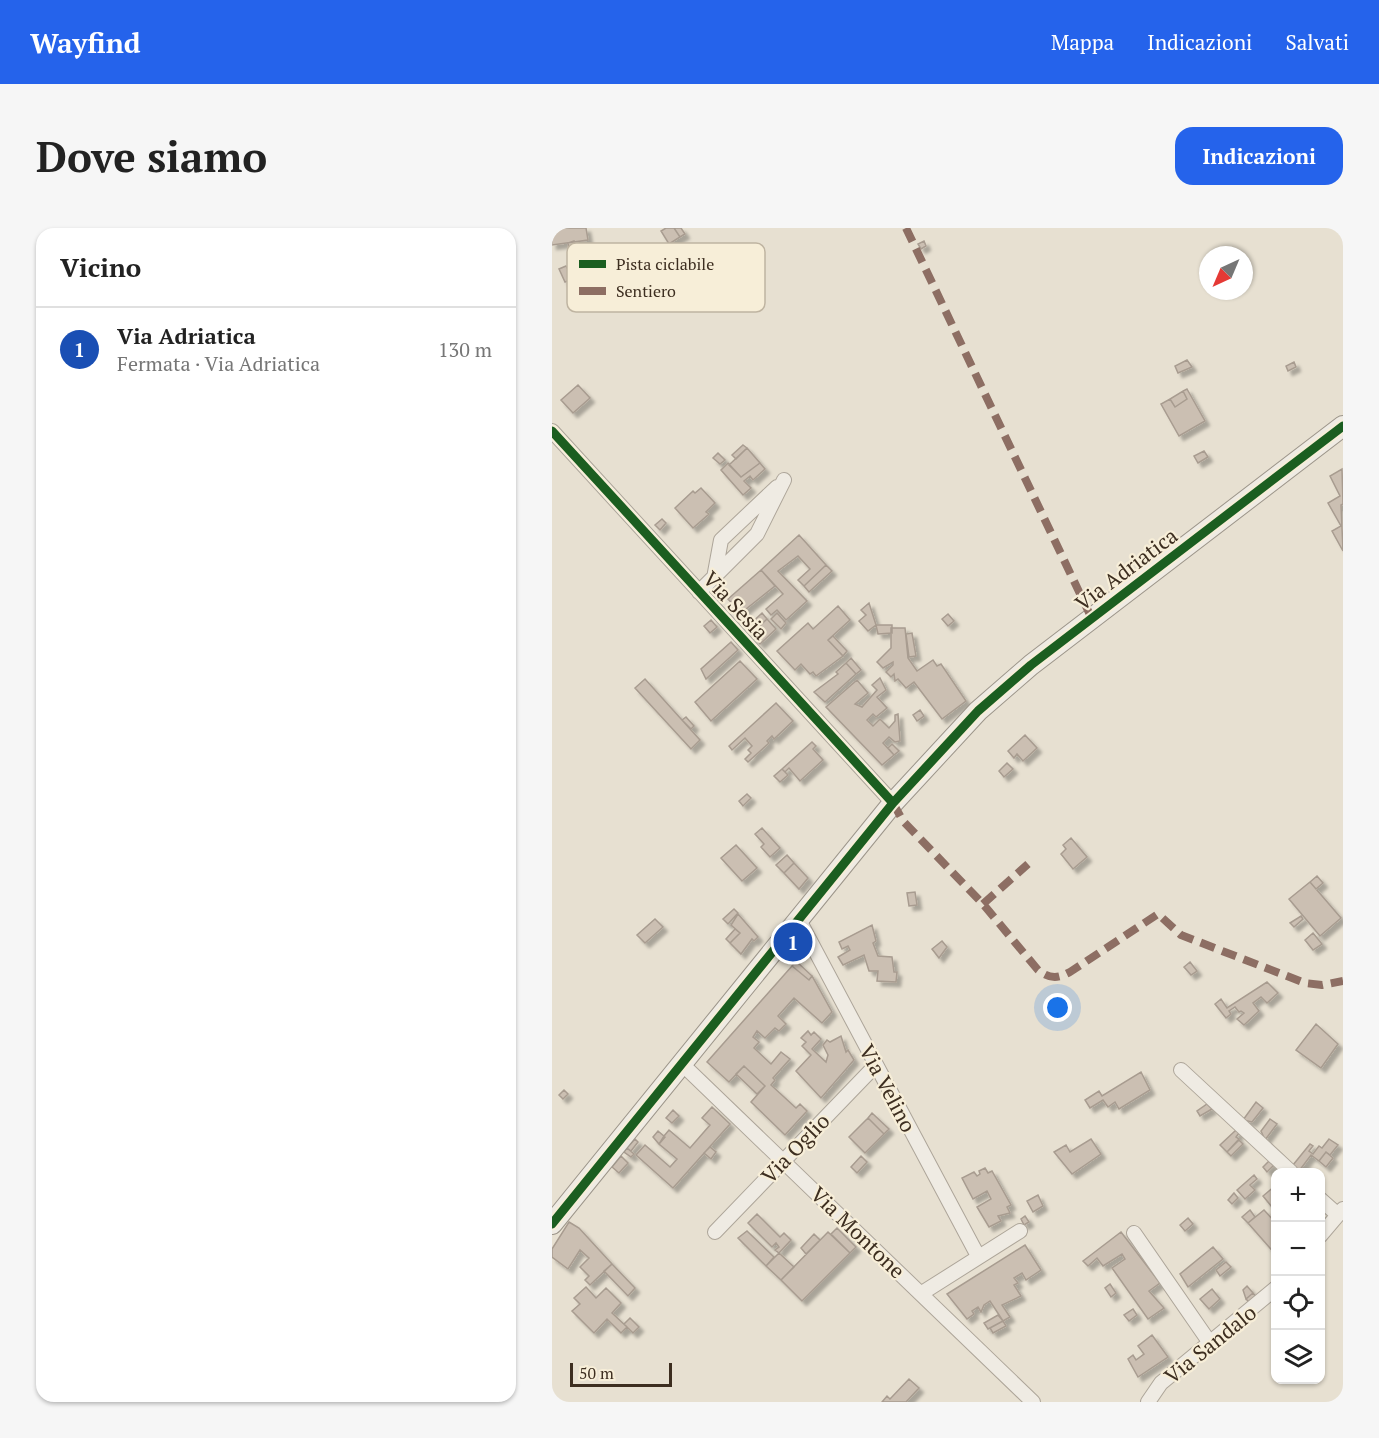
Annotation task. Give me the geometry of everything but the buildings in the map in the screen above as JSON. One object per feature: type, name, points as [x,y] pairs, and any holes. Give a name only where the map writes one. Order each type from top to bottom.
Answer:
[{"type":"street","name":"Via Adriatica","points":[[552,1224],[893,803],[978,711],[1031,665],[1343,426]]},
{"type":"street","name":"Via Sesia","points":[[552,431],[893,803]]},
{"type":"street","points":[[699,592],[714,578],[757,534],[784,480],[721,540],[714,578]]},
{"type":"street","name":"Via Velino","points":[[799,920],[978,1256]]},
{"type":"street","name":"Via Montone","points":[[681,1063],[922,1293],[1032,1402]]},
{"type":"street","name":"Via Oglio","points":[[715,1232],[876,1065]]},
{"type":"street","points":[[1181,1070],[1286,1168]]},
{"type":"street","points":[[1325,1202],[1341,1212],[1325,1230]]},
{"type":"street","points":[[922,1293],[1020,1231]]},
{"type":"street","points":[[1134,1233],[1210,1342]]},
{"type":"street","name":"Via Sandalo","points":[[1148,1402],[1161,1383],[1271,1291]]},
{"type":"marked path","points":[[906,228],[1092,619]]},
{"type":"marked path","points":[[893,803],[903,821],[983,904],[1038,970],[1046,975],[1057,977],[1070,972],[1158,914],[1181,935],[1305,983],[1322,985],[1343,981]]},
{"type":"marked path","points":[[983,904],[1028,864]]},
{"type":"cycle path","points":[[552,1224],[893,803],[978,711],[1031,665],[1343,426]]},
{"type":"cycle path","points":[[552,431],[893,803]]},
{"type":"place","name":"Via Adriatica","points":[[793,942]]}]
